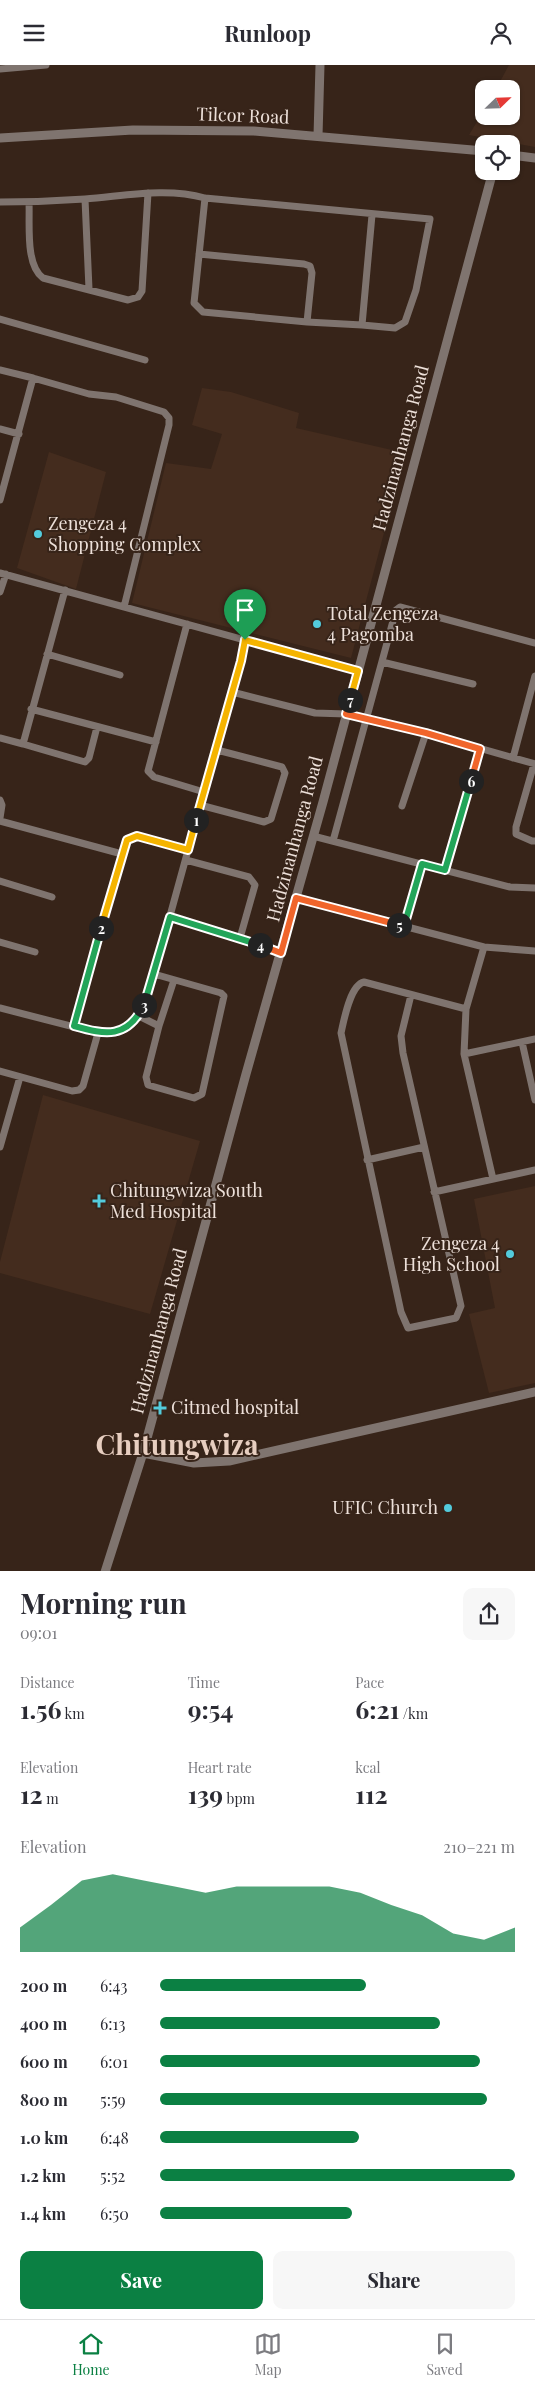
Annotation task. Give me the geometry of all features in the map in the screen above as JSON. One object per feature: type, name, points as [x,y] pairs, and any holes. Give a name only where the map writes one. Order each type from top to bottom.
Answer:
[{"type":"street","points":[[0,69],[14,66],[46,65]]},
{"type":"street","points":[[318,136],[320,65]]},
{"type":"street","name":"Tilcor Road","points":[[0,138],[132,130],[254,131],[475,150]]},
{"type":"street","points":[[520,156],[535,158]]},
{"type":"street","name":"Hadzinanhanga Road","points":[[105,1571],[143,1453],[491,180]]},
{"type":"street","points":[[29,202],[31,261],[36,273],[43,278],[128,300],[138,297],[142,291],[148,193]]},
{"type":"street","points":[[0,202],[85,199],[148,193],[192,194],[205,198],[430,219],[416,290],[405,322],[395,328],[203,312],[194,303],[205,198]]},
{"type":"street","points":[[85,199],[89,289]]},
{"type":"street","points":[[362,325],[372,215]]},
{"type":"street","points":[[199,254],[304,264],[310,267],[312,273],[307,322]]},
{"type":"street","points":[[0,319],[146,360]]},
{"type":"street","points":[[0,370],[89,394],[116,397],[164,412],[169,418],[169,425],[124,607]]},
{"type":"street","points":[[0,500],[2,486],[19,433],[33,378]]},
{"type":"street","points":[[0,429],[19,433]]},
{"type":"street","points":[[0,592],[3,573],[358,671]]},
{"type":"street","points":[[23,744],[65,590]]},
{"type":"street","points":[[333,841],[396,610],[400,607],[535,643]]},
{"type":"street","points":[[187,624],[148,769],[151,775],[204,792]]},
{"type":"street","points":[[0,1008],[98,1033],[117,1032],[125,1029],[139,1015],[154,974],[217,750],[245,640]]},
{"type":"street","points":[[47,654],[120,675]]},
{"type":"street","points":[[382,662],[473,684]]},
{"type":"street","points":[[513,758],[535,676]]},
{"type":"street","points":[[232,692],[315,713],[346,714],[426,733],[535,764],[516,827],[516,834],[535,841]]},
{"type":"street","points":[[31,709],[156,742]]},
{"type":"street","points":[[0,738],[85,762],[89,758],[97,727]]},
{"type":"street","points":[[402,806],[426,733]]},
{"type":"street","points":[[445,870],[480,749]]},
{"type":"street","points":[[200,805],[264,822],[271,819],[285,773],[282,767],[217,750]]},
{"type":"street","points":[[0,800],[2,805],[0,819],[122,854]]},
{"type":"street","points":[[313,835],[510,887],[535,888]]},
{"type":"street","points":[[74,1026],[127,840],[137,836],[188,850]]},
{"type":"street","points":[[186,859],[249,877],[254,881],[256,885],[240,938]]},
{"type":"street","points":[[404,926],[422,864]]},
{"type":"street","points":[[0,881],[52,897]]},
{"type":"street","points":[[296,898],[484,947],[535,951]]},
{"type":"street","points":[[170,917],[240,938],[281,953]]},
{"type":"street","points":[[0,942],[35,952]]},
{"type":"street","points":[[484,947],[466,1009],[464,1054],[493,1179]]},
{"type":"street","points":[[154,974],[221,993],[225,997],[202,1094],[194,1098],[159,1089],[150,1086],[146,1082],[159,1026],[174,980]]},
{"type":"street","points":[[412,995],[402,1036],[403,1053],[461,1311],[456,1318],[408,1328],[401,1312],[367,1160],[343,1049],[342,1025],[354,988],[360,983],[412,995],[466,1009]]},
{"type":"street","points":[[139,1015],[159,1026]]},
{"type":"street","points":[[0,1071],[72,1091],[81,1089],[98,1033]]},
{"type":"street","points":[[464,1054],[535,1039]]},
{"type":"street","points":[[522,1042],[535,1100]]},
{"type":"street","points":[[0,1147],[4,1116],[20,1077]]},
{"type":"street","points":[[367,1160],[424,1147]]},
{"type":"street","points":[[434,1192],[535,1170]]},
{"type":"street","points":[[143,1453],[194,1463],[229,1461],[535,1392]]},
{"type":"shaded area","points":[[509,65],[535,65],[535,147],[520,144],[520,135],[469,135],[475,125],[520,125],[520,80],[501,80]]},
{"type":"shaded area","points":[[202,388],[231,392],[299,413],[296,428],[405,453],[351,658],[132,603],[166,463],[211,469],[222,434],[192,425]]},
{"type":"shaded area","points":[[49,452],[106,472],[76,589],[17,568]]},
{"type":"shaded area","name":"Chitungwiza South Med Hospital","points":[[43,1095],[200,1141],[150,1314],[0,1273],[0,1262]]},
{"type":"shaded area","name":"Zengeza 4 High School","points":[[535,1186],[535,1383],[489,1393],[469,1314],[495,1308],[474,1199]]},
{"type":"place","name":"Zengeza 4 Shopping Complex","points":[[38,534]]},
{"type":"place","name":"Total Zengeza 4 Pagomba","points":[[317,624]]},
{"type":"place","name":"Chitungwiza South Med Hospital","points":[[99,1201]]},
{"type":"place","name":"Zengeza 4 High School","points":[[510,1254]]},
{"type":"place","name":"Citmed hospital","points":[[160,1408]]},
{"type":"place","name":"UFIC Church","points":[[448,1508]]},
{"type":"district","name":"Chitungwiza","points":[[177,1445]]},
{"type":"route","points":[[245,640],[358,671],[346,714],[426,733],[480,749],[445,870],[422,864],[404,926],[296,898],[281,953],[240,938],[170,917],[146,1003],[135,1021],[125,1029],[117,1032],[98,1033],[74,1026],[127,840],[137,836],[188,850],[217,750],[245,640]]}]
